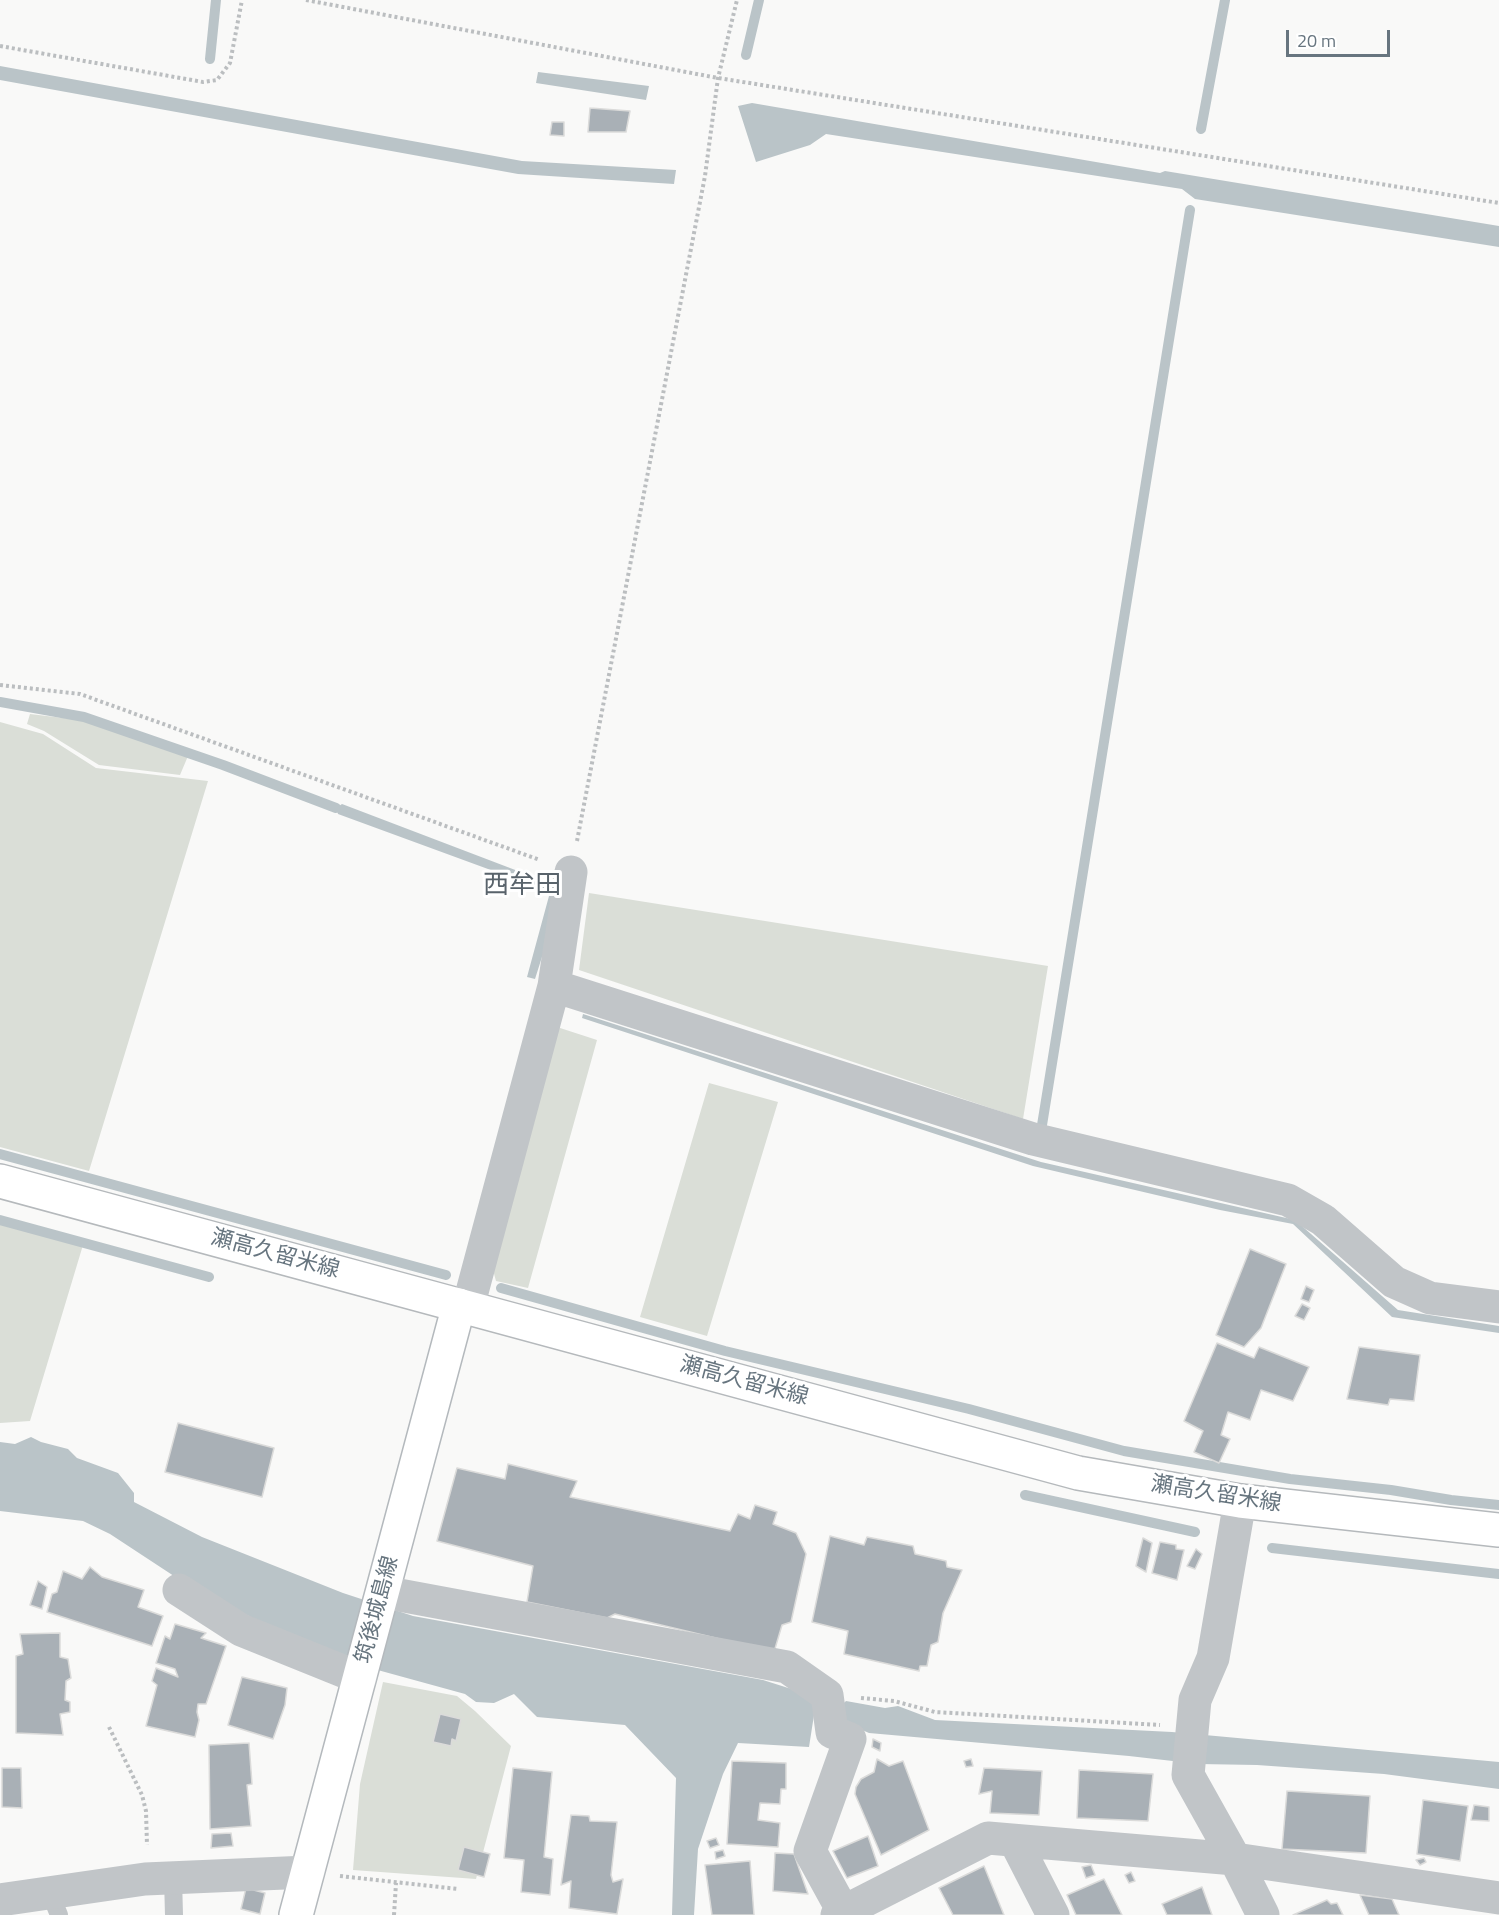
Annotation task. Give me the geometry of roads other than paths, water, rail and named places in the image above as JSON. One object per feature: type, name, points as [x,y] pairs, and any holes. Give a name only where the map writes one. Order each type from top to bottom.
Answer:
[{"type":"main road","name":"瀬高久留米線","points":[[0,1181],[1078,1473],[1240,1501],[1499,1530]]},
{"type":"main road","name":"筑後城島線","points":[[296,1915],[463,1306]]},
{"type":"street","points":[[463,1306],[554,986],[571,872]]},
{"type":"street","points":[[554,986],[1033,1139],[1288,1200],[1323,1220],[1394,1282],[1430,1298],[1499,1307]]},
{"type":"street","points":[[1240,1501],[1213,1658],[1195,1700],[1188,1774],[1263,1915]]},
{"type":"street","points":[[179,1590],[241,1630],[360,1678]]},
{"type":"street","points":[[383,1592],[787,1667],[827,1695],[832,1732],[850,1739],[810,1851],[842,1914],[988,1838],[1235,1859],[1469,1904],[1499,1898]]},
{"type":"street","points":[[1015,1841],[1053,1915]]},
{"type":"street","points":[[0,1900],[54,1904],[159,1878],[308,1872]]},
{"type":"lane","points":[[159,1878],[174,1915]]},
{"type":"waterway","points":[[210,59],[216,0]]},
{"type":"waterway","points":[[746,55],[759,0]]},
{"type":"waterway","points":[[1201,129],[1225,0]]},
{"type":"waterway","points":[[1042,1125],[1190,210]]},
{"type":"waterway","points":[[0,702],[84,717],[223,765],[336,808]]},
{"type":"waterway","points":[[0,1154],[446,1275]]},
{"type":"waterway","points":[[0,1220],[209,1277]]},
{"type":"waterway","points":[[501,1288],[725,1351],[969,1409],[1124,1451],[1290,1479],[1499,1505]]},
{"type":"waterway","points":[[1025,1495],[1195,1532]]},
{"type":"waterway","points":[[1272,1548],[1499,1574]]},
{"type":"district","name":"西牟田","points":[[522,887]]}]
